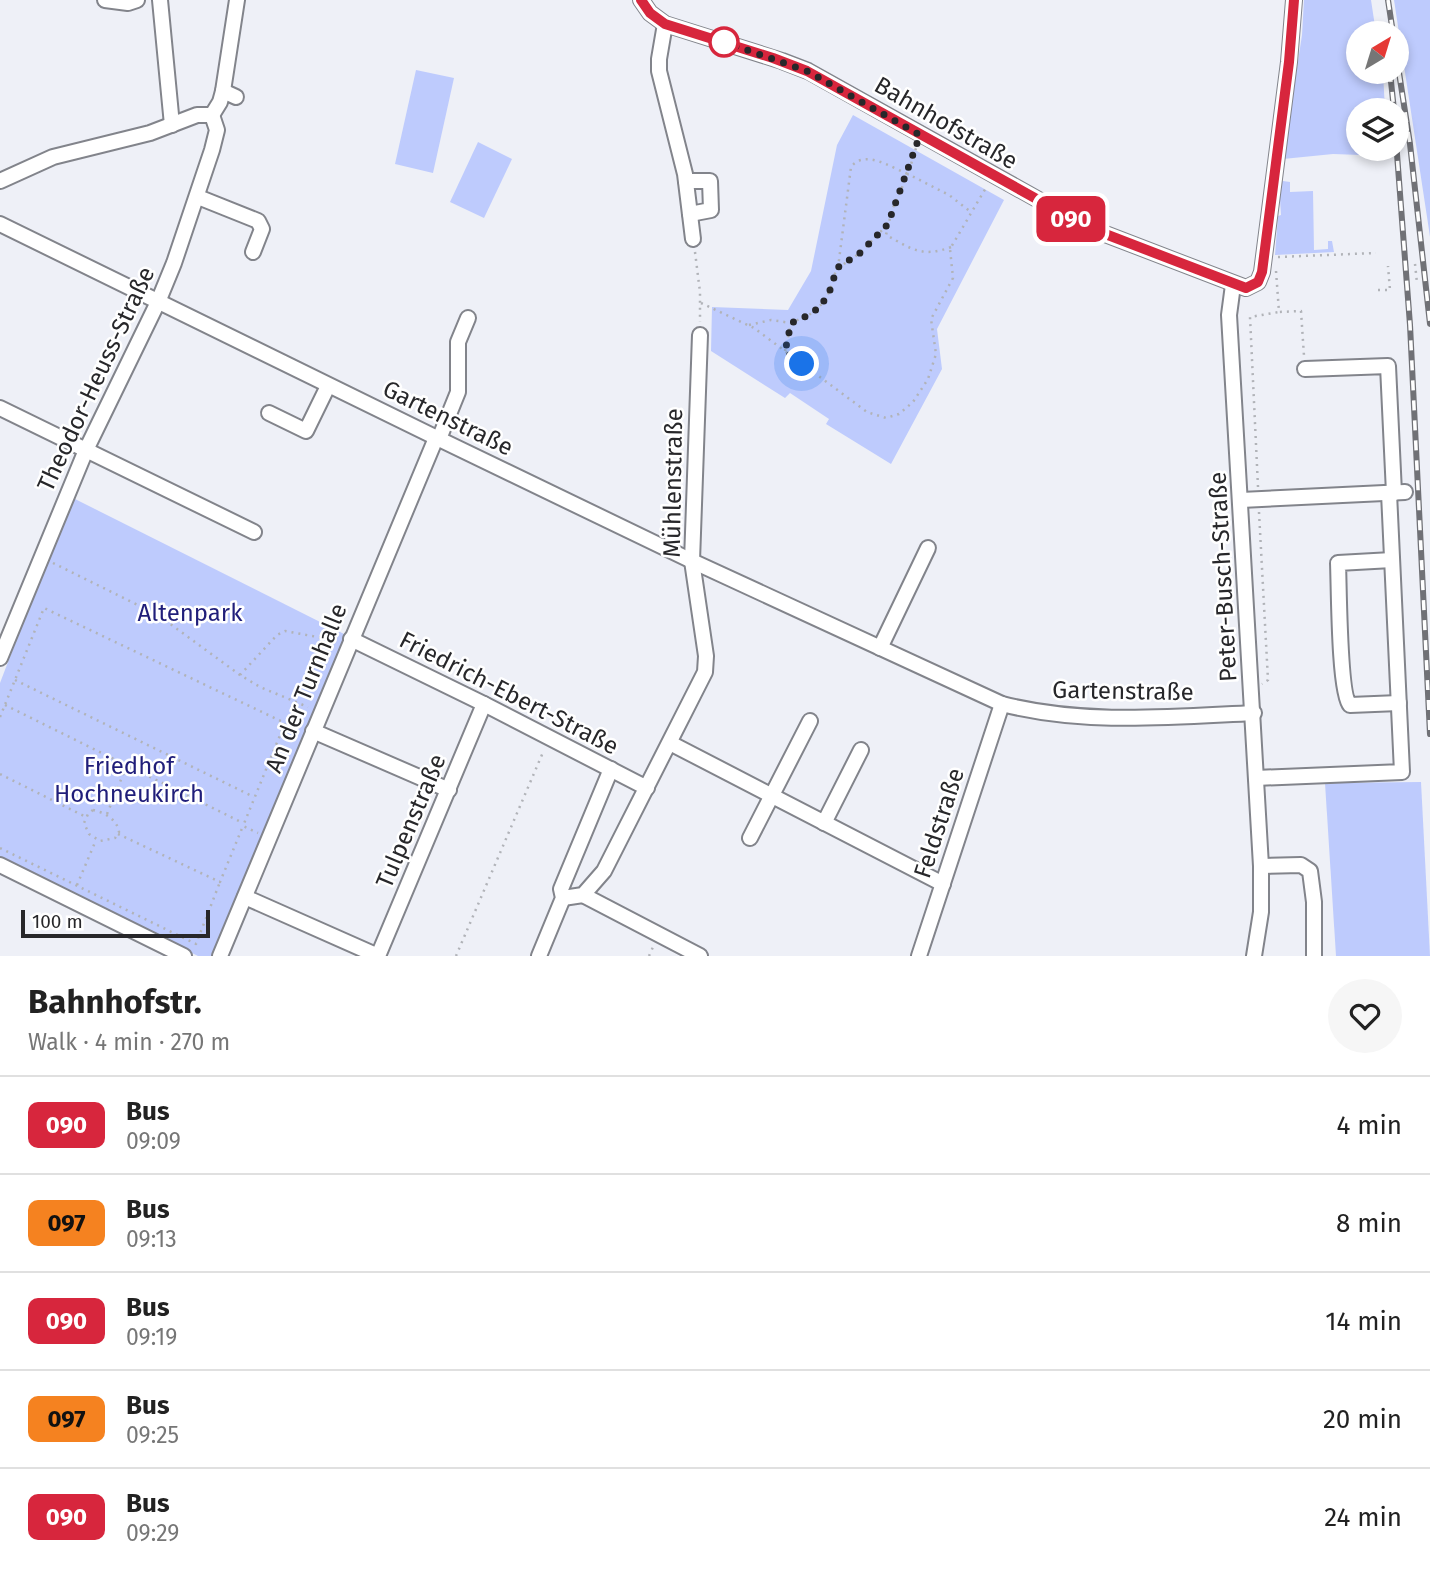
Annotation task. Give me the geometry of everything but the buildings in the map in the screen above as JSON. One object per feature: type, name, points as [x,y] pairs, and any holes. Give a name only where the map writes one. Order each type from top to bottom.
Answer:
[{"type":"street","points":[[106,0],[128,3],[137,0]]},
{"type":"street","points":[[160,0],[172,125]]},
{"type":"street","points":[[0,181],[53,157],[143,135],[197,115],[212,115],[220,102],[230,94],[237,0]]},
{"type":"street","name":"Bahnhofstraße","points":[[641,0],[650,13],[665,24],[798,67],[1087,227],[1233,285]]},
{"type":"street","points":[[1233,285],[1246,288],[1258,282],[1262,272],[1289,62],[1294,0]]},
{"type":"street","points":[[665,24],[659,71],[686,181],[694,239]]},
{"type":"street","name":"Theodor-Heuss-Straße","points":[[0,658],[86,450],[158,302],[198,197],[216,133],[212,115]]},
{"type":"street","points":[[686,181],[710,181],[711,210],[690,214]]},
{"type":"street","points":[[198,197],[258,221],[262,229],[253,253]]},
{"type":"street","name":"Gartenstraße","points":[[0,224],[692,561],[1002,704],[1041,712],[1095,718],[1254,713]]},
{"type":"street","name":"Peter-Busch-Straße","points":[[1233,285],[1229,315],[1261,866],[1261,912],[1254,956]]},
{"type":"street","name":"An der Turnhalle","points":[[219,956],[350,641],[458,392],[458,342],[468,318]]},
{"type":"street","name":"Mühlenstraße","points":[[583,895],[604,871],[706,668],[692,561],[700,335]]},
{"type":"street","points":[[1256,778],[1402,772],[1392,560],[1396,493],[1388,366],[1305,369]]},
{"type":"street","points":[[269,413],[306,431],[328,386]]},
{"type":"street","points":[[0,408],[254,533]]},
{"type":"street","points":[[1241,500],[1396,493]]},
{"type":"street","points":[[880,648],[928,548]]},
{"type":"street","points":[[1392,560],[1338,563],[1343,673],[1346,699],[1350,705],[1399,704]]},
{"type":"street","name":"Friedrich-Ebert-Straße","points":[[350,641],[484,704],[647,788]]},
{"type":"street","name":"Tulpenstraße","points":[[378,956],[484,704]]},
{"type":"street","name":"Feldstraße","points":[[919,956],[1002,704]]},
{"type":"street","points":[[750,838],[810,721]]},
{"type":"street","points":[[313,732],[449,790]]},
{"type":"street","points":[[670,743],[943,884]]},
{"type":"street","points":[[824,823],[861,750]]},
{"type":"street","points":[[539,956],[563,898],[561,889],[611,769]]},
{"type":"street","points":[[0,865],[184,956]]},
{"type":"street","points":[[1261,866],[1301,865],[1310,871],[1314,902],[1314,956]]},
{"type":"street","points":[[563,898],[583,895],[700,956]]},
{"type":"street","points":[[245,897],[378,956]]},
{"type":"path","points":[[920,135],[886,236],[916,252],[932,253],[951,247]]},
{"type":"path","points":[[749,326],[771,320],[791,323],[821,306],[837,268],[848,174],[859,159],[867,158],[908,174],[949,195],[971,212]]},
{"type":"path","points":[[701,303],[749,326],[867,412],[886,418],[899,414],[921,392],[935,360],[936,348],[931,319],[953,278],[951,247],[993,176]]},
{"type":"path","points":[[837,268],[860,253],[888,224]]},
{"type":"path","points":[[694,239],[701,303],[700,335]]},
{"type":"path","points":[[1264,258],[1376,253]]},
{"type":"path","points":[[1415,264],[1417,283]]},
{"type":"path","points":[[1378,290],[1390,290],[1388,266]]},
{"type":"path","points":[[1276,271],[1279,313],[1301,312],[1305,369]]},
{"type":"path","points":[[785,352],[791,323]]},
{"type":"path","points":[[40,557],[163,618],[240,675],[267,690],[321,712]]},
{"type":"path","points":[[0,717],[44,608],[285,723],[196,944],[0,848]]},
{"type":"path","points":[[240,675],[277,635],[285,631],[350,641]]},
{"type":"path","points":[[15,680],[255,797]]},
{"type":"path","points":[[5,705],[270,838]]},
{"type":"path","points":[[456,956],[550,737]]},
{"type":"path","points":[[106,815],[127,765]]},
{"type":"path","points":[[0,774],[86,817]]},
{"type":"path","points":[[96,840],[86,828],[86,817],[93,810],[106,815],[118,825],[118,834]]},
{"type":"path","points":[[96,840],[108,840],[118,834]]},
{"type":"path","points":[[118,834],[220,882]]},
{"type":"path","points":[[77,886],[96,840]]},
{"type":"green space","points":[[1304,0],[1371,0],[1374,21],[1346,21],[1346,84],[1384,84],[1384,98],[1346,98],[1346,154],[1283,159],[1302,35]]},
{"type":"green space","points":[[1394,0],[1430,0],[1430,237],[1407,84],[1409,84],[1409,21],[1397,21]]},
{"type":"green space","points":[[416,70],[454,78],[433,173],[395,164]]},
{"type":"green space","points":[[853,115],[1004,200],[937,329],[942,369],[891,464],[826,424],[829,419],[790,393],[785,398],[711,351],[712,307],[788,310],[811,271],[837,145]]},
{"type":"green space","points":[[478,142],[512,159],[484,218],[450,202]]},
{"type":"green space","points":[[1283,181],[1290,182],[1290,192],[1313,191],[1314,250],[1328,249],[1328,241],[1332,241],[1334,252],[1275,255],[1278,216],[1281,215],[1279,184]]},
{"type":"green space","name":"Friedhof Hochneukirch","points":[[71,497],[346,635],[211,956],[198,956],[0,858],[0,683]]},
{"type":"green space","points":[[1421,782],[1430,956],[1336,956],[1325,783]]},
{"type":"railway","points":[[1388,0],[1391,21]]},
{"type":"railway","points":[[1391,84],[1393,98]]},
{"type":"railway","points":[[1401,84],[1430,324]]},
{"type":"railway","points":[[1398,161],[1410,325],[1430,734]]},
{"type":"bus line","name":"090","points":[[641,0],[650,13],[665,24],[807,71],[1016,190],[1087,227],[1246,288],[1258,282],[1262,272],[1289,62],[1294,0]]},
{"type":"route","points":[[724,42],[807,71],[920,135],[888,224],[860,253],[837,268],[821,306],[791,323],[785,352],[802,364]]},
{"type":"park label","name":"Altenpark","points":[[190,613]]}]
